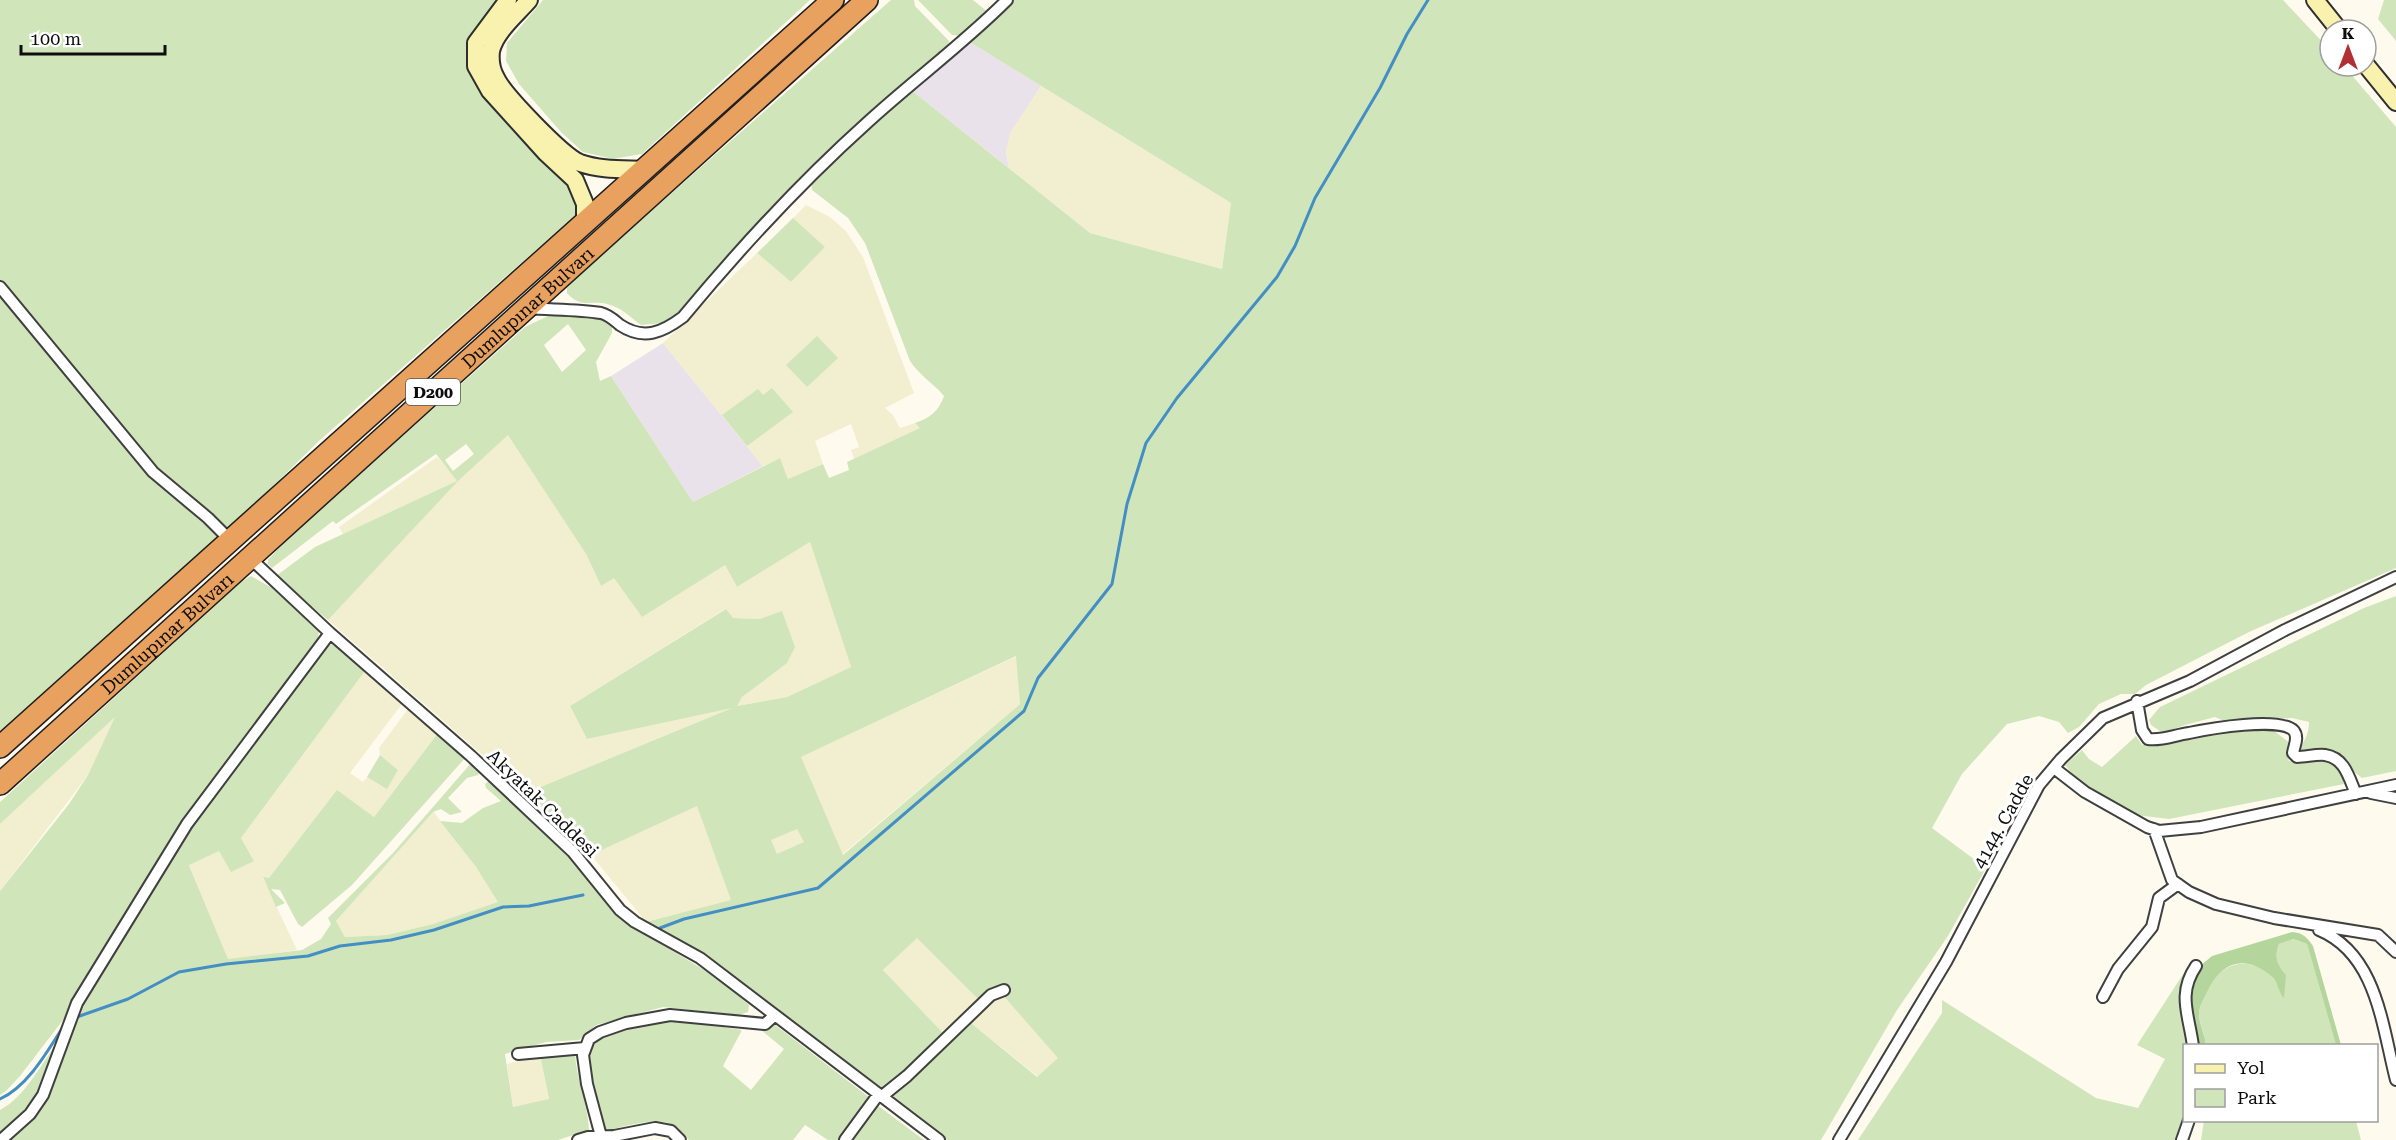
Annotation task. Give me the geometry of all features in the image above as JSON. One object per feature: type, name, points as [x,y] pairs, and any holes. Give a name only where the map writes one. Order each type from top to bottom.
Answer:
[{"type":"highway","name":"Dumlupınar Bulvarı","points":[[0,747],[833,0]]},
{"type":"highway","name":"Dumlupınar Bulvarı","points":[[0,784],[867,0]]},
{"type":"main road","points":[[508,0],[476,43],[476,66],[490,91],[546,153],[575,180],[585,204],[585,222]]},
{"type":"main road","points":[[529,0],[493,45],[491,62],[496,78],[545,135],[567,156],[590,166],[644,170]]},
{"type":"main road","points":[[2315,0],[2329,18]]},
{"type":"main road","points":[[2377,78],[2396,102]]},
{"type":"street","points":[[526,308],[602,313],[632,331],[643,334],[652,334],[668,328],[683,317],[773,212],[800,185],[892,100],[1007,0]]},
{"type":"street","points":[[0,287],[153,472],[208,518],[230,540]]},
{"type":"street","name":"Akyatak Caddesi","points":[[250,558],[330,633],[464,749],[573,852],[620,910],[635,922],[700,958],[939,1140]]},
{"type":"street","name":"4144. Cadde","points":[[1839,1140],[1946,962],[2040,785],[2103,718],[2137,701],[2190,681],[2285,630],[2396,578]]},
{"type":"street","points":[[1,1140],[38,1104],[47,1087],[77,1003],[187,824],[330,633]]},
{"type":"street","points":[[2137,701],[2142,730],[2148,739],[2160,740],[2187,733],[2253,725],[2274,724],[2288,728],[2294,732],[2297,740],[2293,753],[2297,757],[2324,755],[2336,759],[2343,764],[2360,793]]},
{"type":"street","points":[[2054,768],[2085,792],[2154,829],[2174,831],[2396,785]]},
{"type":"street","points":[[2360,793],[2396,798]]},
{"type":"street","points":[[2154,829],[2172,880],[2189,892],[2216,904],[2299,922],[2378,935],[2396,952]]},
{"type":"street","points":[[2103,997],[2118,969],[2152,927],[2159,898],[2178,884]]},
{"type":"street","points":[[2299,922],[2331,935],[2355,956],[2367,977],[2382,1021],[2396,1080]]},
{"type":"street","points":[[2193,1044],[2185,1006],[2185,990],[2188,977],[2196,966]]},
{"type":"street","points":[[845,1140],[879,1096],[907,1076],[991,995],[1004,990]]},
{"type":"street","points":[[601,1138],[583,1055],[589,1040],[600,1032],[626,1023],[670,1015],[765,1024],[775,1015]]},
{"type":"street","points":[[518,1053],[585,1048]]},
{"type":"street","points":[[2182,1140],[2188,1122]]},
{"type":"street","points":[[578,1140],[655,1128],[670,1131],[680,1140]]},
{"type":"shaded area","points":[[968,41],[1041,86],[1011,133],[1006,152],[1009,168],[910,89]]},
{"type":"shaded area","points":[[1041,86],[1231,203],[1222,269],[1090,233],[1009,168],[1006,152],[1010,133]]},
{"type":"shaded area","points":[[806,205],[830,217],[846,231],[863,257],[914,393],[885,408],[893,415],[900,428],[915,423],[921,428],[854,459],[851,450],[859,447],[851,424],[815,441],[823,464],[788,479],[780,458],[763,466],[663,343],[757,253],[791,282],[825,247],[793,218]]},
{"type":"shaded area","points":[[663,343],[763,466],[693,502],[611,376]]},
{"type":"shaded area","points":[[508,434],[586,554],[601,586],[614,577],[725,565],[737,587],[810,542],[851,667],[787,697],[737,706],[526,793],[328,620],[456,482],[343,534],[339,527],[437,457],[458,480]],"holes":[[[725,609],[732,618],[760,619],[760,683],[742,697],[736,706],[587,739],[570,706]]]},
{"type":"shaded area","points":[[1017,656],[1020,704],[812,880],[646,922],[591,855]]},
{"type":"shaded area","points":[[365,671],[402,704],[350,773],[363,782],[367,777],[387,788],[398,770],[380,755],[379,748],[408,709],[438,733],[374,817],[269,878],[263,878],[297,950],[228,960],[189,864],[219,850],[254,861],[241,838]]},
{"type":"shaded area","points":[[116,716],[88,775],[0,891],[0,824]]},
{"type":"shaded area","points":[[433,811],[476,867],[499,902],[433,924],[387,935],[345,937],[336,921]]},
{"type":"shaded area","points":[[917,937],[978,999],[943,1033],[883,970]]},
{"type":"shaded area","points":[[1001,993],[1059,1058],[1038,1077],[971,1023]]},
{"type":"shaded area","points":[[540,1055],[549,1100],[513,1107],[507,1064]]},
{"type":"green space","points":[[0,0],[499,0],[479,23],[470,51],[575,183],[578,213],[320,440],[235,523],[0,734]]},
{"type":"green space","points":[[543,0],[810,0],[642,154],[613,159],[583,152],[561,132],[519,84],[506,61],[507,43]]},
{"type":"green space","points":[[891,0],[914,0],[915,6],[949,41],[948,45],[755,225],[684,310],[663,323],[641,325],[617,307],[577,301],[567,293],[567,288],[575,278]]},
{"type":"green space","points":[[918,0],[973,0],[989,13],[963,36],[952,35]]},
{"type":"green space","points":[[1011,0],[2283,0],[2318,37],[2318,78],[2354,78],[2396,127],[2396,568],[2249,632],[2146,685],[2135,694],[2121,694],[2099,704],[2079,727],[2068,733],[2059,722],[2039,716],[2007,724],[1962,774],[1932,828],[1986,868],[1948,936],[1897,1010],[1821,1140],[947,1140],[886,1096],[971,1023],[1037,1077],[1058,1058],[1001,993],[993,1001],[978,999],[917,938],[883,970],[943,1033],[901,1075],[883,1088],[876,1090],[646,922],[731,900],[697,806],[591,855],[526,793],[732,708],[587,739],[570,706],[726,609],[733,618],[760,619],[782,611],[795,647],[787,663],[742,697],[737,706],[787,697],[851,667],[810,542],[737,587],[725,565],[642,617],[614,578],[601,586],[586,554],[508,435],[458,481],[328,620],[276,576],[315,547],[457,481],[436,454],[336,524],[333,521],[272,568],[268,564],[268,560],[284,542],[525,327],[550,315],[600,316],[607,320],[612,327],[612,333],[596,362],[600,381],[611,376],[693,502],[780,458],[788,479],[823,464],[829,478],[849,470],[847,462],[920,428],[915,423],[933,413],[944,396],[910,361],[865,243],[848,218],[812,190],[811,181],[910,89],[1090,233],[1222,269],[1231,203],[968,41]],"holes":[[[568,324],[586,350],[562,372],[544,345]],[[466,444],[474,454],[453,471],[445,460]],[[1016,656],[1020,704],[843,855],[801,757]],[[797,829],[804,842],[777,854],[771,840]]]},
{"type":"green space","points":[[2384,0],[2396,0],[2396,41],[2378,19]]},
{"type":"green space","points":[[793,218],[825,247],[791,282],[757,253]]},
{"type":"green space","points":[[817,336],[838,358],[807,387],[786,365]]},
{"type":"green space","points":[[772,388],[793,412],[747,446],[722,415],[758,389],[763,395]]},
{"type":"green space","points":[[251,576],[272,588],[319,631],[317,643],[202,797],[66,1016],[20,1076],[0,1095],[0,891],[69,804],[88,775],[115,717],[0,824],[0,802],[241,582]]},
{"type":"green space","points":[[2396,596],[2396,771],[2362,778],[2353,771],[2342,755],[2317,751],[2297,753],[2307,735],[2309,722],[2292,718],[2229,723],[2215,717],[2163,733],[2151,725],[2149,720],[2160,707],[2364,608]]},
{"type":"green space","points":[[333,644],[365,671],[241,838],[254,861],[231,872],[219,851],[189,865],[228,959],[302,950],[321,939],[331,924],[328,918],[393,853],[472,762],[480,771],[478,775],[467,778],[448,798],[462,812],[450,815],[441,809],[433,812],[336,921],[345,937],[387,935],[433,924],[498,902],[476,867],[440,821],[462,823],[483,808],[501,801],[486,788],[485,784],[489,781],[494,783],[580,867],[620,919],[724,982],[749,1005],[748,1012],[739,1015],[663,1007],[596,1025],[579,1040],[546,1042],[505,1054],[513,1107],[549,1099],[540,1055],[575,1053],[589,1130],[558,1140],[5,1140],[45,1102],[72,1035],[76,1014],[180,844],[217,789],[327,646]]},
{"type":"green space","points":[[2273,730],[2291,744],[2287,753],[2289,761],[2322,760],[2335,764],[2342,775],[2344,784],[2169,819],[2136,815],[2079,782],[2065,765],[2082,750],[2089,759],[2102,767],[2136,736],[2142,745],[2174,743],[2209,734]]},
{"type":"green space","points":[[438,733],[466,757],[352,885],[302,927],[298,924],[280,890],[271,889],[285,903],[276,907],[263,877],[269,878],[337,790],[374,817]]},
{"type":"green space","points":[[380,755],[398,770],[387,789],[367,777]]},
{"type":"green space","points":[[2292,932],[2304,936],[2313,946],[2341,1044],[2336,1044],[2307,944],[2293,939],[2279,944],[2277,953],[2279,964],[2286,975],[2284,998],[2275,980],[2263,970],[2245,963],[2228,967],[2213,981],[2202,1003],[2199,1018],[2206,1044],[2196,1044],[2189,1002],[2191,986],[2200,966],[2212,956]]},
{"type":"green space","points":[[2292,939],[2307,944],[2336,1044],[2206,1044],[2199,1013],[2214,980],[2230,966],[2240,964],[2259,968],[2278,984],[2286,975],[2277,961],[2279,944]]},
{"type":"green space","points":[[2197,960],[2184,982],[2181,1001],[2190,1044],[2183,1044],[2183,1121],[2177,1140],[1858,1140],[1942,1013],[1942,1000],[2096,1098],[2138,1108],[2165,1059],[2137,1045],[2191,962]]},
{"type":"green space","points":[[681,1020],[742,1030],[723,1066],[751,1090],[784,1049],[761,1030],[769,1029],[774,1024],[870,1098],[840,1140],[828,1140],[805,1125],[793,1140],[689,1140],[674,1125],[665,1122],[639,1123],[606,1131],[589,1078],[587,1060],[590,1048],[598,1039],[610,1032],[640,1025]]},
{"type":"green space","points":[[59,1040],[33,1106],[0,1137],[0,1110],[25,1088]]},
{"type":"green space","points":[[877,1105],[924,1140],[850,1140]]},
{"type":"green space","points":[[2204,1122],[2356,1122],[2361,1140],[2201,1140]]},
{"type":"waterway","points":[[660,928],[684,919],[818,888],[1024,711],[1038,678],[1112,584],[1127,504],[1146,443],[1177,398],[1277,277],[1295,246],[1315,198],[1380,88],[1407,34],[1428,0]]},
{"type":"waterway","points":[[77,1017],[128,999],[179,972],[226,964],[308,956],[340,946],[391,940],[434,930],[503,907],[529,906],[583,895]]},
{"type":"waterway","points":[[0,1099],[28,1077],[63,1027]]}]
